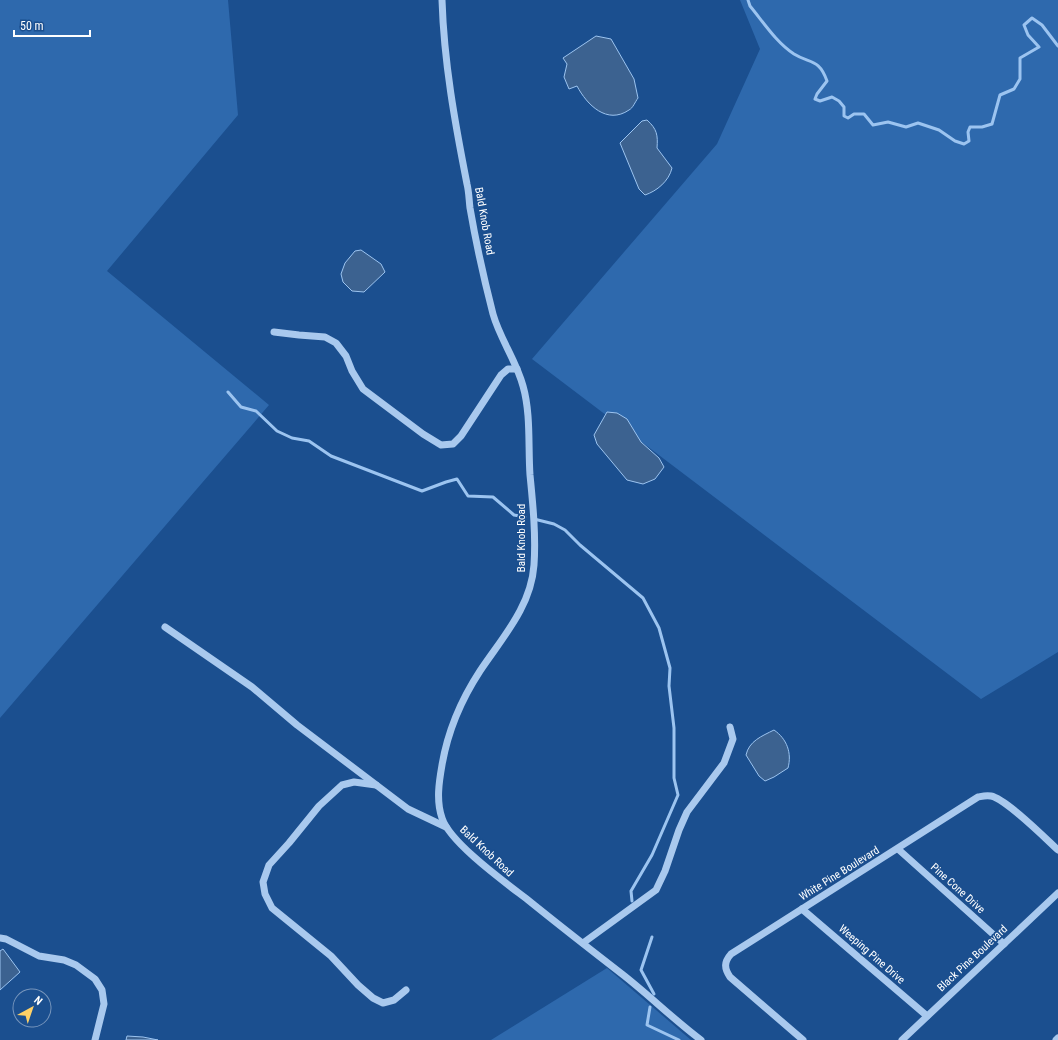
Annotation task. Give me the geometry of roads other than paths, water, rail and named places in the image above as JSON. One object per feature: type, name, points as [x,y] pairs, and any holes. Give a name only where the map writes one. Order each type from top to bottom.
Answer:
[{"type":"street","name":"Bald Knob Road","points":[[442,0],[448,77],[470,206],[498,332],[517,369],[525,393],[528,418],[534,569],[532,581],[523,605],[510,629],[480,670],[466,693],[450,730],[438,783],[442,818],[446,827],[464,847],[514,891],[583,943],[655,1001],[675,1020],[700,1040]]},
{"type":"street","points":[[274,332],[325,337],[336,343],[346,356],[352,371],[363,389],[423,434],[441,445],[453,444],[461,436],[501,375],[508,370],[517,369]]},
{"type":"street","points":[[165,627],[252,688],[408,809],[446,827]]},
{"type":"street","points":[[583,943],[656,890],[665,871],[679,830],[687,812],[724,763],[733,739],[730,727]]},
{"type":"street","points":[[376,785],[354,782],[342,785],[319,806],[269,865],[263,882],[265,894],[272,908],[330,956],[373,998],[383,1003],[394,1000],[406,990]]},
{"type":"street","name":"White Pine Boulevard","points":[[804,1040],[730,977],[726,971],[725,964],[726,959],[731,954],[978,797],[986,795],[992,796],[1004,802],[1058,850]]},
{"type":"street","name":"Pine Cone Drive","points":[[898,849],[1004,944]]},
{"type":"street","name":"Black Pine Boulevard","points":[[902,1040],[1058,893]]},
{"type":"street","name":"Weeping Pine Drive","points":[[802,909],[927,1016]]},
{"type":"street","points":[[0,938],[6,939],[39,956],[64,960],[76,965],[95,979],[102,990],[104,1004],[95,1040]]},
{"type":"waterway","points":[[748,0],[750,6],[770,32],[782,44],[794,54],[814,63],[821,68],[827,81],[815,99],[820,101],[832,97],[839,101],[844,107],[844,116],[848,118],[854,114],[864,114],[873,125],[888,122],[906,127],[918,123],[939,130],[955,141],[964,144],[969,141],[968,132],[970,127],[982,127],[992,124],[1000,95],[1014,89],[1020,79],[1020,58],[1039,47],[1028,35],[1024,25],[1032,18],[1042,25],[1058,46]]},
{"type":"waterway","points":[[228,392],[241,407],[256,411],[277,431],[292,438],[309,441],[331,456],[422,491],[457,479],[468,496],[493,497],[514,515],[525,517]]},
{"type":"waterway","points":[[534,519],[554,524],[565,530],[580,545],[643,598],[659,628],[670,668],[669,686],[674,728],[674,778],[678,795],[652,855],[631,891],[632,901]]},
{"type":"waterway","points":[[652,937],[641,970],[654,994]]},
{"type":"waterway","points":[[650,1007],[647,1025],[679,1040]]}]
